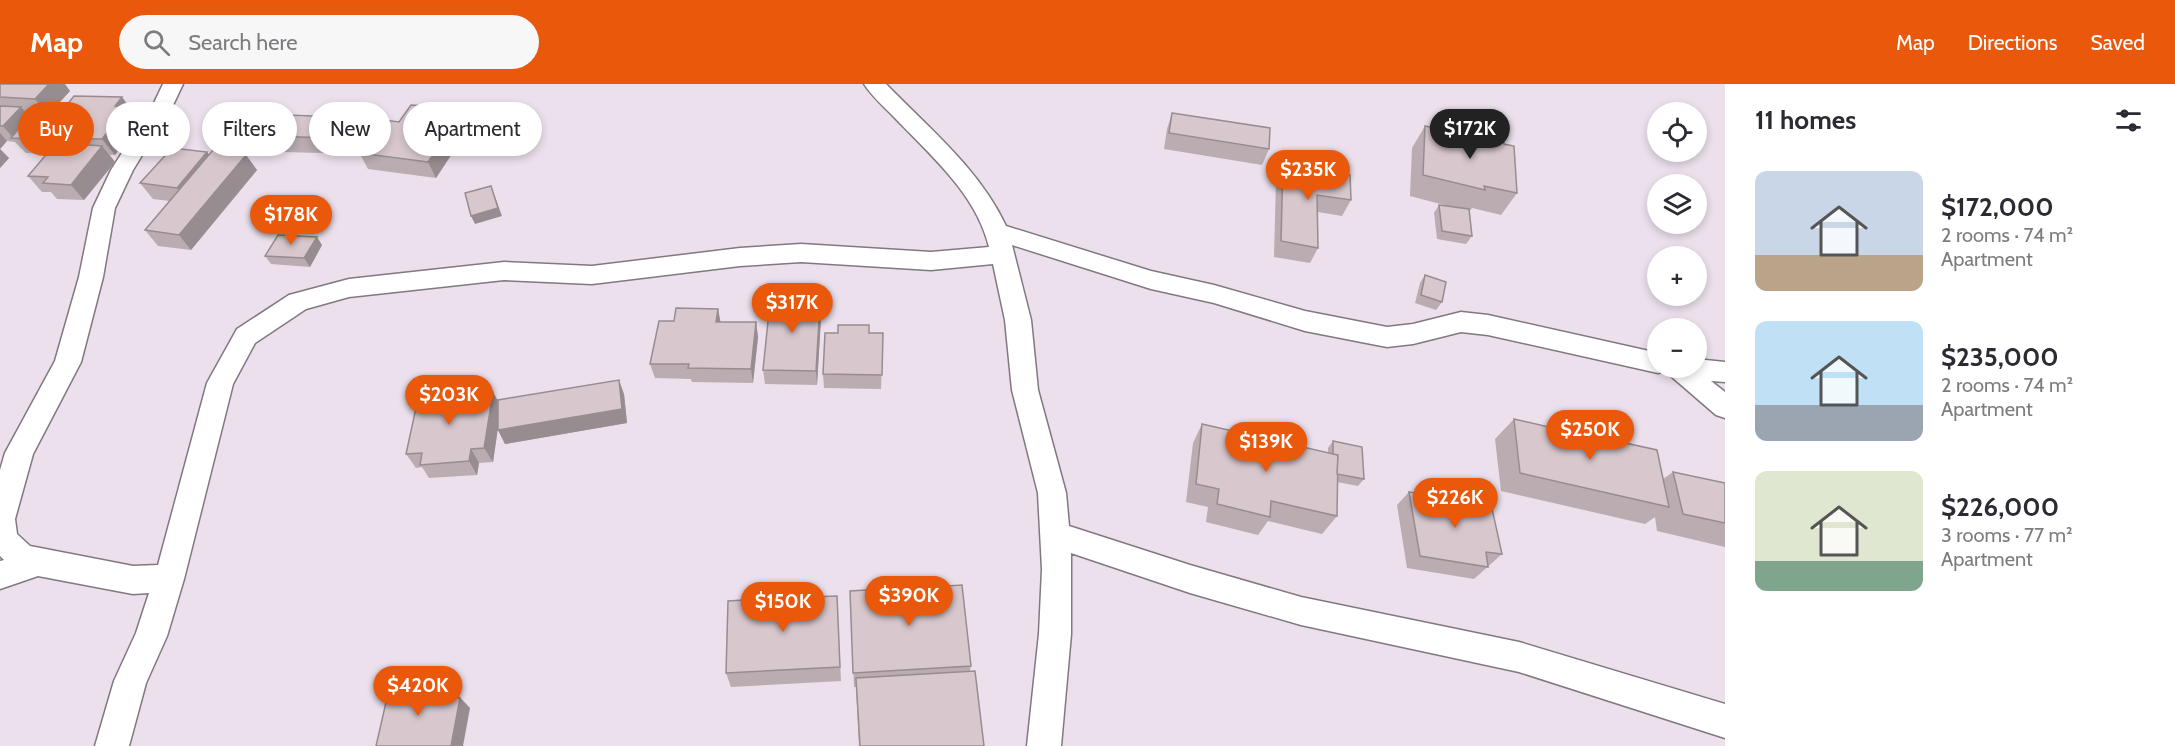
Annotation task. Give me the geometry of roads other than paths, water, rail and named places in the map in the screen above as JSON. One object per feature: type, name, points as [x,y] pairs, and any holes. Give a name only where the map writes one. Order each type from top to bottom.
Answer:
[{"type":"street","points":[[169,579],[134,580],[38,562],[20,556],[4,540],[0,519],[19,453],[68,362],[91,277],[104,208],[122,170],[164,103],[173,84]]},
{"type":"street","points":[[874,84],[957,170],[985,205],[999,244],[1018,320],[1025,390],[1052,493],[1057,569],[1055,634],[1044,746]]},
{"type":"street","points":[[112,746],[130,681],[151,636],[169,579],[220,383],[246,336],[298,302],[349,288],[504,271],[592,275],[740,257],[801,253],[931,261],[999,244],[1214,294],[1305,321],[1387,337],[1413,334],[1461,321],[1647,361]]},
{"type":"street","points":[[1707,370],[1725,372]]},
{"type":"street","points":[[1689,378],[1725,407]]},
{"type":"street","points":[[1054,534],[1190,579],[1301,611],[1518,657],[1725,721]]},
{"type":"street","points":[[0,575],[38,562]]}]
